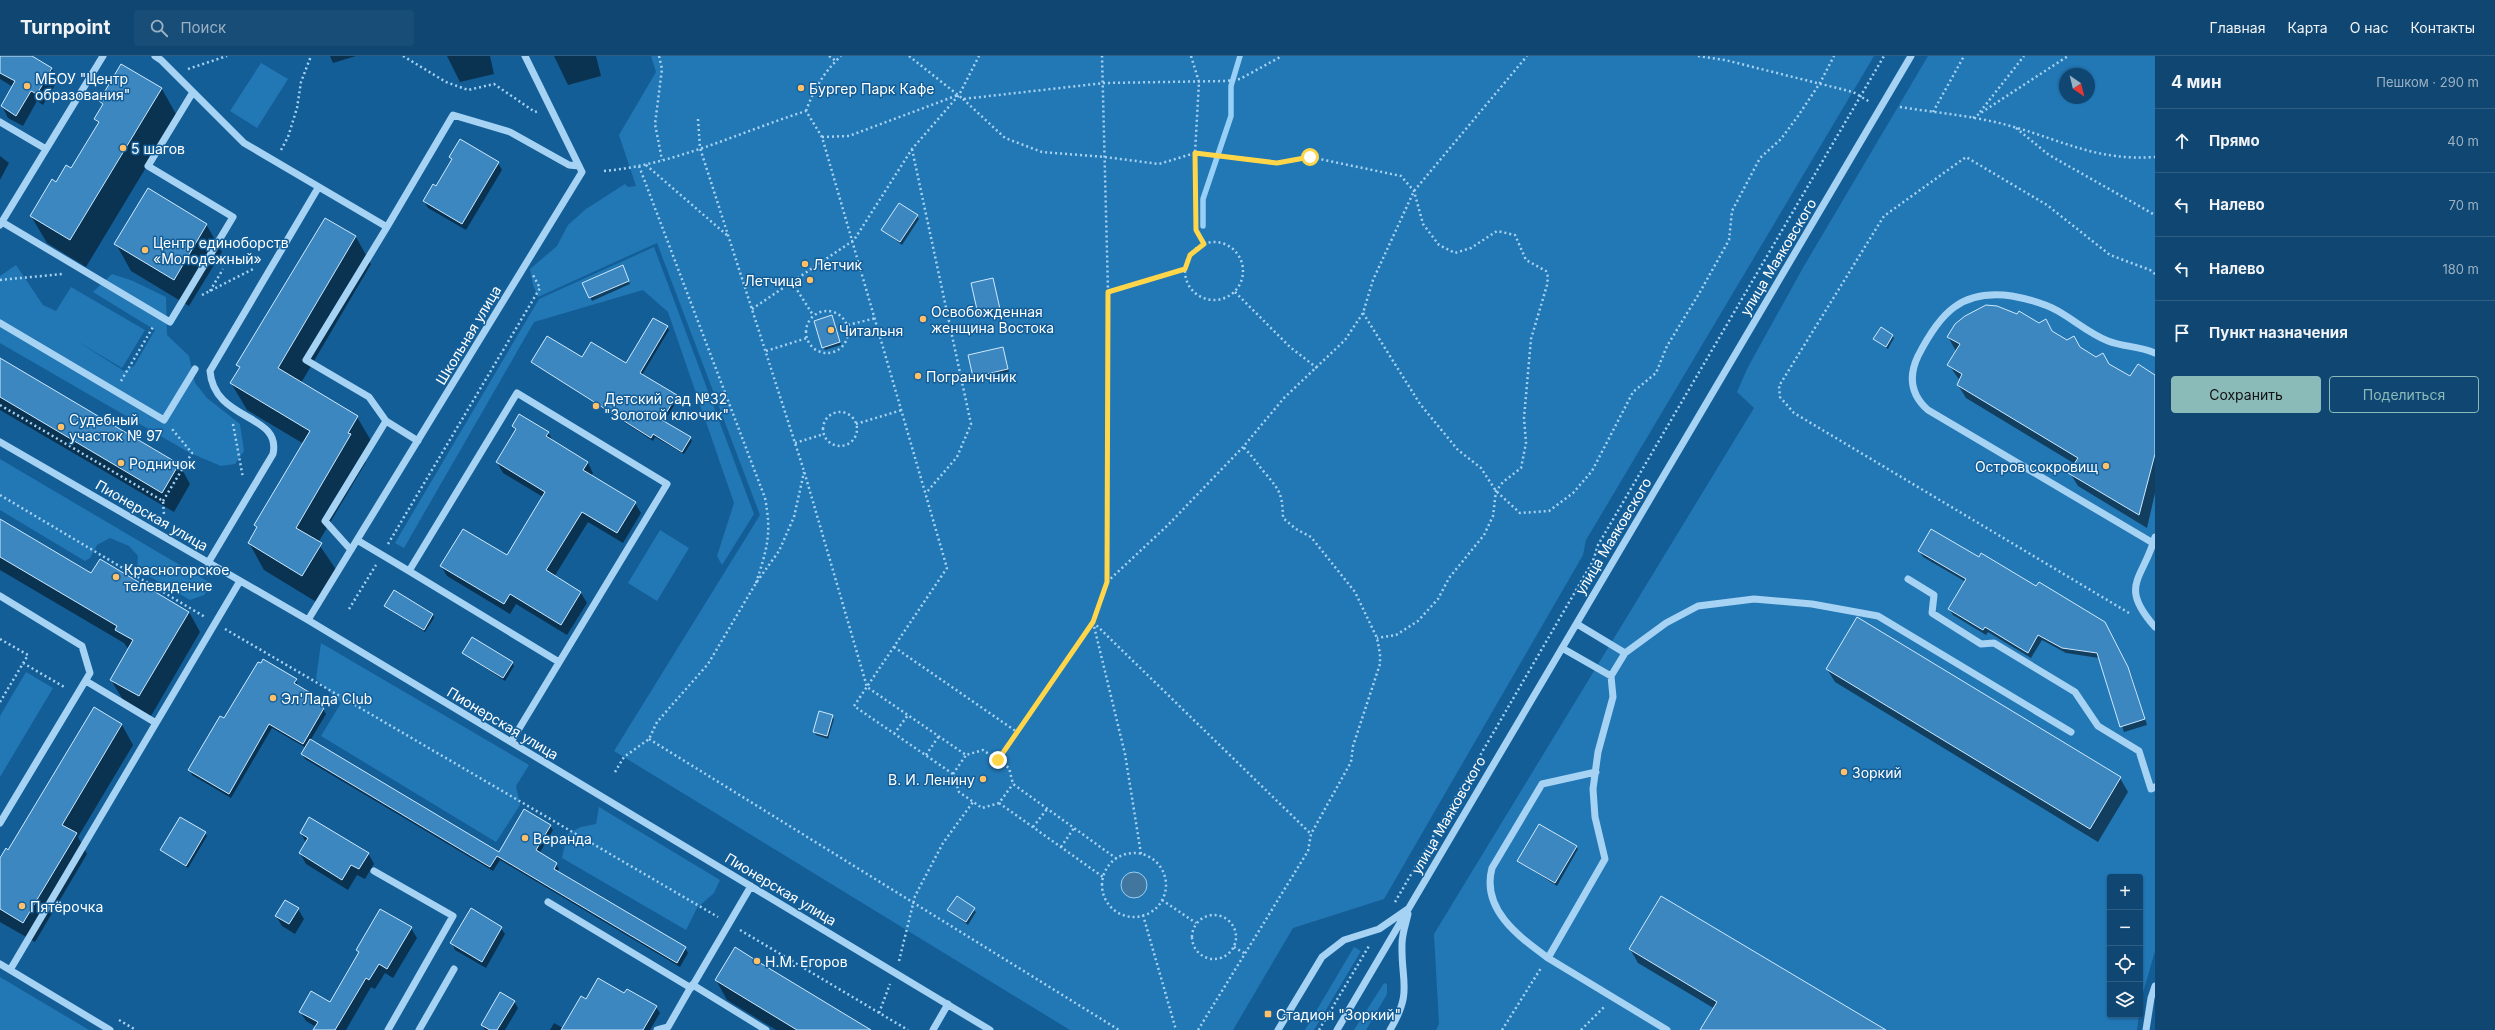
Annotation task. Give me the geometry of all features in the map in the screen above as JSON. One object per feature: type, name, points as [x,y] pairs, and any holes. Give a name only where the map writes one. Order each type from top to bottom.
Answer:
[{"type":"street","points":[[102,56],[1,224],[170,322],[233,217],[148,166],[193,92]]},
{"type":"street","points":[[155,56],[244,143],[318,188],[387,227]]},
{"type":"street","points":[[525,56],[579,166]]},
{"type":"street","name":"улица Маяковского","points":[[1337,1030],[1911,56]]},
{"type":"street","points":[[418,441],[386,421],[369,397],[306,360],[453,115],[510,132],[569,165],[579,166]]},
{"type":"street","points":[[0,122],[46,149]]},
{"type":"street","name":"Школьная улица","points":[[308,620],[582,172],[579,166]]},
{"type":"street","points":[[208,563],[273,454],[275,444],[273,436],[266,428],[230,406],[216,394],[211,383],[210,371],[318,188]]},
{"type":"street","points":[[2155,353],[2108,341],[2045,305],[2021,298],[1986,294],[1964,301],[1954,308],[1934,328],[1917,359],[1912,378],[1913,390],[1918,402],[1928,410],[2154,540],[2134,585],[2136,599],[2146,616],[2155,627]]},
{"type":"street","points":[[0,323],[164,420],[194,369]]},
{"type":"street","points":[[408,571],[517,393],[668,484],[510,742]]},
{"type":"street","points":[[351,550],[325,522],[386,421]]},
{"type":"street","name":"Пионерская улица","points":[[0,442],[308,620],[990,1030]]},
{"type":"street","points":[[357,540],[559,662]]},
{"type":"street","points":[[1908,579],[1934,595],[1932,613],[1981,644],[1994,643],[2075,692],[2098,726],[2139,751],[2151,788],[2155,787]]},
{"type":"street","points":[[10,970],[240,581]]},
{"type":"street","points":[[0,596],[82,646],[90,673],[0,824]]},
{"type":"street","points":[[1548,958],[1605,860],[1595,817],[1593,789],[1598,752],[1613,697],[1611,676],[1625,653],[1666,623],[1698,606],[1754,599],[1812,604],[1878,616],[2071,732]]},
{"type":"street","points":[[1577,624],[1625,653]]},
{"type":"street","points":[[1562,648],[1611,676]]},
{"type":"street","points":[[86,681],[156,723]]},
{"type":"street","points":[[1596,772],[1542,784],[1490,874],[1489,880],[1491,894],[1507,924],[1525,942],[1548,958],[1667,1030]]},
{"type":"street","points":[[374,871],[453,916],[388,1030]]},
{"type":"street","points":[[657,1030],[669,1028],[751,886]]},
{"type":"street","points":[[548,902],[766,1030]]},
{"type":"street","points":[[1278,1030],[1322,958],[1344,940],[1379,929],[1409,907]]},
{"type":"street","points":[[1390,1030],[1401,1012],[1406,988],[1402,943],[1409,907]]},
{"type":"street","points":[[0,964],[110,1030]]},
{"type":"street","points":[[419,1030],[454,969]]},
{"type":"street","points":[[2146,1030],[2151,998],[2155,986]]},
{"type":"street","points":[[933,1030],[948,1004]]},
{"type":"path","points":[[175,74],[227,56]]},
{"type":"path","points":[[275,162],[288,137],[297,108],[301,82],[311,56]]},
{"type":"path","points":[[403,56],[446,82],[468,90],[494,84],[535,112],[549,105]]},
{"type":"path","points":[[659,56],[662,69],[655,124],[662,160]]},
{"type":"path","points":[[829,56],[836,61]]},
{"type":"path","points":[[806,112],[814,90],[841,56]]},
{"type":"path","points":[[909,56],[959,95],[1005,138],[1042,152],[1105,157],[1159,164],[1195,153],[1210,153],[1277,163],[1310,157],[1401,176],[1414,191],[1423,224],[1439,245],[1455,253],[1471,248],[1497,232],[1506,232],[1516,235],[1526,260],[1546,271],[1548,277],[1531,339],[1524,418],[1526,443],[1524,459],[1520,468],[1503,482],[1496,491],[1493,516],[1484,535],[1449,578],[1438,599],[1418,621],[1396,635],[1377,638]]},
{"type":"path","points":[[752,309],[854,240],[912,149],[959,95],[979,56]]},
{"type":"path","points":[[998,760],[1093,622],[1107,582],[1108,292],[1104,83],[1102,56]]},
{"type":"path","points":[[1191,56],[1199,82],[1195,153],[1196,230],[1204,244]]},
{"type":"path","points":[[963,99],[1104,83],[1226,81],[1240,79],[1282,56]]},
{"type":"path","points":[[1107,582],[1168,525],[1243,447],[1284,398],[1317,368],[1344,340],[1363,313],[1373,280],[1414,191],[1527,56]]},
{"type":"path","points":[[1698,56],[1725,60],[1820,83],[1853,92],[1871,103]]},
{"type":"path","points":[[1363,313],[1420,404],[1458,450],[1481,468],[1496,491],[1520,513],[1549,511],[1573,494],[1592,471],[1633,392],[1656,373],[1667,346],[1700,292],[1729,240],[1732,211],[1760,158],[1781,139],[1820,83],[1834,56]]},
{"type":"path","points":[[1391,908],[1593,561],[1598,545],[1884,56]]},
{"type":"path","points":[[1933,112],[1964,56]]},
{"type":"path","points":[[1979,114],[2024,56]]},
{"type":"path","points":[[1972,118],[2068,56]]},
{"type":"path","points":[[822,137],[849,136],[959,95]]},
{"type":"path","points":[[1900,108],[1972,118],[2014,127],[2088,152],[2130,159],[2155,157]]},
{"type":"path","points":[[806,112],[822,137],[854,240],[947,568],[854,706],[953,774],[959,792],[982,808],[999,803],[1012,784]]},
{"type":"path","points":[[604,171],[639,166],[662,160],[806,112]]},
{"type":"path","points":[[698,120],[700,148],[804,471],[867,687],[966,755]]},
{"type":"path","points":[[2014,127],[2049,155],[2155,215]]},
{"type":"path","points":[[912,149],[971,424],[957,457],[926,494]]},
{"type":"path","points":[[2146,616],[2126,613],[1794,413],[1780,397],[1779,386],[1884,216],[1966,157],[2047,205],[2110,255],[2150,270],[2155,274]]},
{"type":"path","points":[[645,164],[729,237]]},
{"type":"path","points":[[639,166],[765,498],[770,522],[768,548],[756,584]]},
{"type":"path","points":[[1223,243],[1238,253],[1244,270],[1243,279],[1235,292],[1224,299],[1206,300],[1191,289],[1186,281],[1185,269],[1190,255],[1204,244],[1223,243]]},
{"type":"path","points":[[349,609],[540,288],[527,263]]},
{"type":"path","points":[[179,307],[257,266]]},
{"type":"path","points":[[210,291],[222,269]]},
{"type":"path","points":[[1108,292],[1185,269]]},
{"type":"path","points":[[0,280],[84,271]]},
{"type":"path","points":[[792,282],[814,315]]},
{"type":"path","points":[[1235,292],[1290,347],[1317,368]]},
{"type":"path","points":[[821,311],[837,313],[848,325],[846,342],[834,352],[817,351],[807,338],[808,322],[814,315],[821,311]]},
{"type":"path","points":[[115,391],[159,316]]},
{"type":"path","points":[[848,325],[876,318]]},
{"type":"path","points":[[766,351],[807,338]]},
{"type":"path","points":[[0,405],[164,501]]},
{"type":"path","points":[[230,406],[246,499]]},
{"type":"path","points":[[856,424],[902,410]]},
{"type":"path","points":[[835,413],[848,414],[856,424],[855,437],[845,445],[832,444],[824,434],[825,421],[835,413]]},
{"type":"path","points":[[164,420],[192,453],[164,501],[164,515]]},
{"type":"path","points":[[795,443],[824,434]]},
{"type":"path","points":[[1198,1030],[1308,851],[1311,834],[1351,762],[1353,746],[1380,664],[1377,638],[1355,592],[1311,536],[1296,529],[1283,518],[1282,502],[1276,484],[1265,473],[1256,458],[1243,447]]},
{"type":"path","points":[[615,772],[624,757],[649,739],[657,722],[708,664],[756,584],[779,551],[794,517],[804,471]]},
{"type":"path","points":[[0,495],[214,623],[730,924],[908,1030]]},
{"type":"path","points":[[1093,622],[1311,834]]},
{"type":"path","points":[[1093,622],[1125,754],[1142,854]]},
{"type":"path","points":[[0,639],[28,656],[0,702]]},
{"type":"path","points":[[894,647],[1017,732]]},
{"type":"path","points":[[23,663],[77,695]]},
{"type":"path","points":[[894,734],[908,715]]},
{"type":"path","points":[[926,755],[939,736]]},
{"type":"path","points":[[649,739],[1119,1030]]},
{"type":"path","points":[[953,774],[966,755],[984,750],[1009,768],[1012,784],[1117,859]]},
{"type":"path","points":[[904,948],[913,903],[943,843],[973,802]]},
{"type":"path","points":[[999,803],[1103,877]]},
{"type":"path","points":[[1033,827],[1047,809]]},
{"type":"path","points":[[1061,847],[1074,828]]},
{"type":"path","points":[[1125,854],[1142,854],[1156,862],[1161,868],[1166,884],[1162,900],[1150,912],[1143,915],[1126,916],[1112,908],[1103,894],[1103,877],[1106,870],[1117,859],[1125,854]]},
{"type":"path","points":[[1162,900],[1196,923]]},
{"type":"path","points":[[1143,915],[1176,1030]]},
{"type":"path","points":[[1211,915],[1224,917],[1235,930],[1236,939],[1234,947],[1221,958],[1203,957],[1192,944],[1192,931],[1196,923],[1211,915]]},
{"type":"path","points":[[1319,1030],[1379,929]]},
{"type":"path","points":[[1234,947],[1244,953]]},
{"type":"path","points":[[1502,1030],[1548,958]]},
{"type":"path","points":[[1581,1030],[1614,997]]},
{"type":"shaded area","points":[[651,56],[1874,56],[1586,540],[1583,555],[1384,899],[1293,928],[1233,1030],[1070,1030],[614,751],[760,515],[657,243],[538,297],[533,285],[530,269],[557,246],[568,225],[586,209],[625,184],[628,187],[636,186],[619,135],[656,72]]},
{"type":"shaded area","name":"Зоркий","points":[[1928,56],[2155,56],[2155,951],[2143,993],[2143,874],[2107,874],[2107,1018],[2139,1018],[2137,1030],[1436,1030],[1439,1024],[1434,934],[1754,408],[1737,392],[1748,367],[1804,266]]},
{"type":"shaded area","points":[[261,63],[288,79],[257,128],[230,111]]},
{"type":"shaded area","points":[[654,247],[754,514],[722,565],[717,556],[734,503],[668,312],[643,290],[534,322],[404,548],[395,543],[539,299]]},
{"type":"shaded area","points":[[16,265],[43,305],[56,311],[71,287],[145,330],[122,368],[75,340],[124,371],[134,366],[155,330],[93,292],[112,274],[133,281],[166,297],[167,335],[189,356],[195,383],[207,398],[240,424],[244,451],[235,464],[221,466],[190,453],[0,343],[0,276]]},
{"type":"shaded area","points":[[0,459],[212,584],[204,595],[190,600],[137,569],[138,556],[129,546],[110,538],[97,545],[90,558],[85,561],[0,510]]},
{"type":"shaded area","points":[[660,530],[689,548],[657,601],[628,583]]},
{"type":"shaded area","points":[[321,643],[529,765],[516,786],[520,805],[496,842],[321,736],[341,703],[316,679]]},
{"type":"shaded area","points":[[26,672],[53,688],[0,777],[0,716]]},
{"type":"shaded area","points":[[599,807],[720,880],[714,893],[697,908],[686,930],[562,858],[567,834],[581,827],[596,824]]},
{"type":"shaded area","points":[[1134,872],[1143,876],[1147,885],[1143,894],[1134,898],[1125,894],[1121,885],[1125,876]]},
{"type":"shaded area","points":[[1354,947],[1361,951],[1314,1030],[1305,1030]]},
{"type":"shaded area","points":[[0,977],[89,1030],[0,1030]]},
{"type":"shaded area","points":[[1384,983],[1387,984],[1387,994],[1366,1030],[1354,1030]]},
{"type":"building","name":"МБОУ \"Центр образования\"","points":[[0,56],[32,56],[52,68],[37,94],[31,91],[16,116],[1,106],[15,81],[0,73]]},
{"type":"building","points":[[121,64],[162,88],[70,240],[30,216],[52,179],[56,182],[66,165],[71,168],[99,122],[94,119],[103,104],[99,101]]},
{"type":"building","points":[[460,139],[499,162],[462,224],[423,201],[433,184],[436,186],[452,159],[449,157]]},
{"type":"building","points":[[148,188],[207,224],[174,280],[114,244]]},
{"type":"building","points":[[899,203],[918,215],[900,242],[881,230]]},
{"type":"building","points":[[325,218],[356,236],[278,368],[358,416],[348,433],[351,434],[296,528],[322,543],[302,576],[248,543],[257,527],[254,525],[310,431],[230,383],[240,367],[236,365]]},
{"type":"building","points":[[623,265],[629,281],[589,298],[582,283]]},
{"type":"building","points":[[993,278],[1000,309],[978,314],[971,283]]},
{"type":"building","points":[[1986,305],[1997,306],[2017,314],[2019,311],[2039,323],[2046,319],[2052,331],[2067,340],[2074,336],[2080,347],[2096,357],[2103,353],[2109,364],[2130,376],[2138,364],[2155,375],[2155,454],[2139,515],[2068,473],[2078,458],[1957,385],[1962,374],[1947,365],[1960,344],[1947,337],[1955,324],[1965,316]]},
{"type":"building","points":[[832,315],[840,342],[822,348],[814,321]]},
{"type":"building","points":[[653,318],[668,326],[640,373],[677,395],[662,420],[691,437],[682,452],[653,434],[651,438],[531,362],[547,336],[582,357],[591,342],[626,363]]},
{"type":"building","points":[[1881,327],[1893,335],[1886,347],[1873,339]]},
{"type":"building","points":[[1003,347],[1008,369],[973,377],[968,355]]},
{"type":"building","points":[[0,358],[179,464],[162,493],[0,397]]},
{"type":"building","points":[[519,414],[549,432],[546,436],[588,462],[583,470],[636,502],[617,533],[582,512],[546,570],[581,592],[561,625],[510,594],[504,604],[440,566],[463,529],[507,555],[545,492],[496,462],[516,429],[512,426]]},
{"type":"building","points":[[0,519],[91,573],[100,559],[189,612],[139,696],[110,680],[133,640],[115,630],[117,626],[0,557]]},
{"type":"building","points":[[1931,529],[1979,557],[1981,553],[2036,586],[2039,582],[2105,622],[2128,667],[2145,719],[2120,727],[2097,653],[2062,648],[2038,635],[2028,653],[1985,627],[1983,630],[1948,609],[1966,579],[1918,551]]},
{"type":"building","points":[[394,590],[433,614],[424,630],[384,606]]},
{"type":"building","points":[[1857,617],[2121,777],[2090,829],[1826,669]]},
{"type":"building","points":[[472,637],[513,662],[503,678],[462,653]]},
{"type":"building","points":[[263,659],[297,679],[294,683],[312,694],[309,699],[324,708],[303,744],[269,724],[229,794],[188,770],[220,716],[224,718],[258,662],[261,663]]},
{"type":"building","points":[[94,707],[122,724],[62,825],[77,833],[23,923],[0,909],[0,858],[6,848],[8,850]]},
{"type":"building","points":[[819,711],[833,715],[827,736],[813,732]]},
{"type":"building","points":[[310,739],[499,852],[524,809],[551,825],[536,850],[557,863],[554,869],[686,947],[677,963],[497,856],[490,867],[301,754]]},
{"type":"building","points":[[180,817],[206,832],[186,866],[160,850]]},
{"type":"building","points":[[309,817],[369,853],[359,869],[351,865],[342,880],[299,853],[308,838],[300,833]]},
{"type":"building","points":[[1539,824],[1577,846],[1555,883],[1517,861]]},
{"type":"building","points":[[957,896],[975,908],[966,922],[947,910]]},
{"type":"building","points":[[1661,896],[1886,1030],[1700,1030],[1717,1002],[1629,949]]},
{"type":"building","points":[[285,900],[299,908],[289,924],[275,916]]},
{"type":"building","points":[[471,908],[502,927],[482,962],[450,943]]},
{"type":"building","points":[[380,909],[412,927],[387,969],[379,964],[369,980],[366,978],[335,1030],[313,1030],[318,1022],[299,1012],[311,991],[330,1002],[359,952],[356,950]]},
{"type":"building","points":[[735,947],[871,1030],[797,1030],[715,980]]},
{"type":"building","points":[[598,978],[624,993],[627,989],[657,1006],[643,1030],[561,1030],[581,996],[586,999]]},
{"type":"building","points":[[500,992],[515,1001],[497,1030],[490,1030],[481,1025]]},
{"type":"waterway","points":[[1203,226],[1203,199],[1231,116],[1231,86],[1240,56]]},
{"type":"place","name":"МБОУ \"Центр образования\"","points":[[27,86]]},
{"type":"place","name":"Бургер Парк Кафе","points":[[801,88]]},
{"type":"place","name":"5 шагов","points":[[123,148]]},
{"type":"place","name":"Центр единоборств «Молодежный»","points":[[145,250]]},
{"type":"place","name":"Летчик","points":[[805,264]]},
{"type":"place","name":"Летчица","points":[[810,280]]},
{"type":"place","name":"Освобожденная женщина Востока","points":[[923,319]]},
{"type":"place","name":"Читальня","points":[[831,330]]},
{"type":"place","name":"Пограничник","points":[[918,376]]},
{"type":"place","name":"Детский сад №32 \"Золотой ключик\"","points":[[596,406]]},
{"type":"place","name":"Судебный участок № 97","points":[[61,427]]},
{"type":"place","name":"Родничок","points":[[121,463]]},
{"type":"place","name":"Остров сокровищ","points":[[2106,466]]},
{"type":"place","name":"Красногорское телевидение","points":[[116,577]]},
{"type":"place","name":"Эл'Лада Club","points":[[273,698]]},
{"type":"place","name":"Зоркий","points":[[1844,772]]},
{"type":"place","name":"В. И. Ленину","points":[[983,779]]},
{"type":"place","name":"Веранда","points":[[525,838]]},
{"type":"place","name":"Пятёрочка","points":[[22,906]]},
{"type":"place","name":"Н.М. Егоров","points":[[757,961]]},
{"type":"place","name":"Стадион \"Зоркий\"","points":[[1268,1014]]},
{"type":"route","points":[[998,760],[1093,622],[1107,582],[1108,292],[1185,269],[1190,255],[1196,248],[1204,244],[1196,230],[1195,153],[1210,153],[1277,163],[1310,157]]}]
